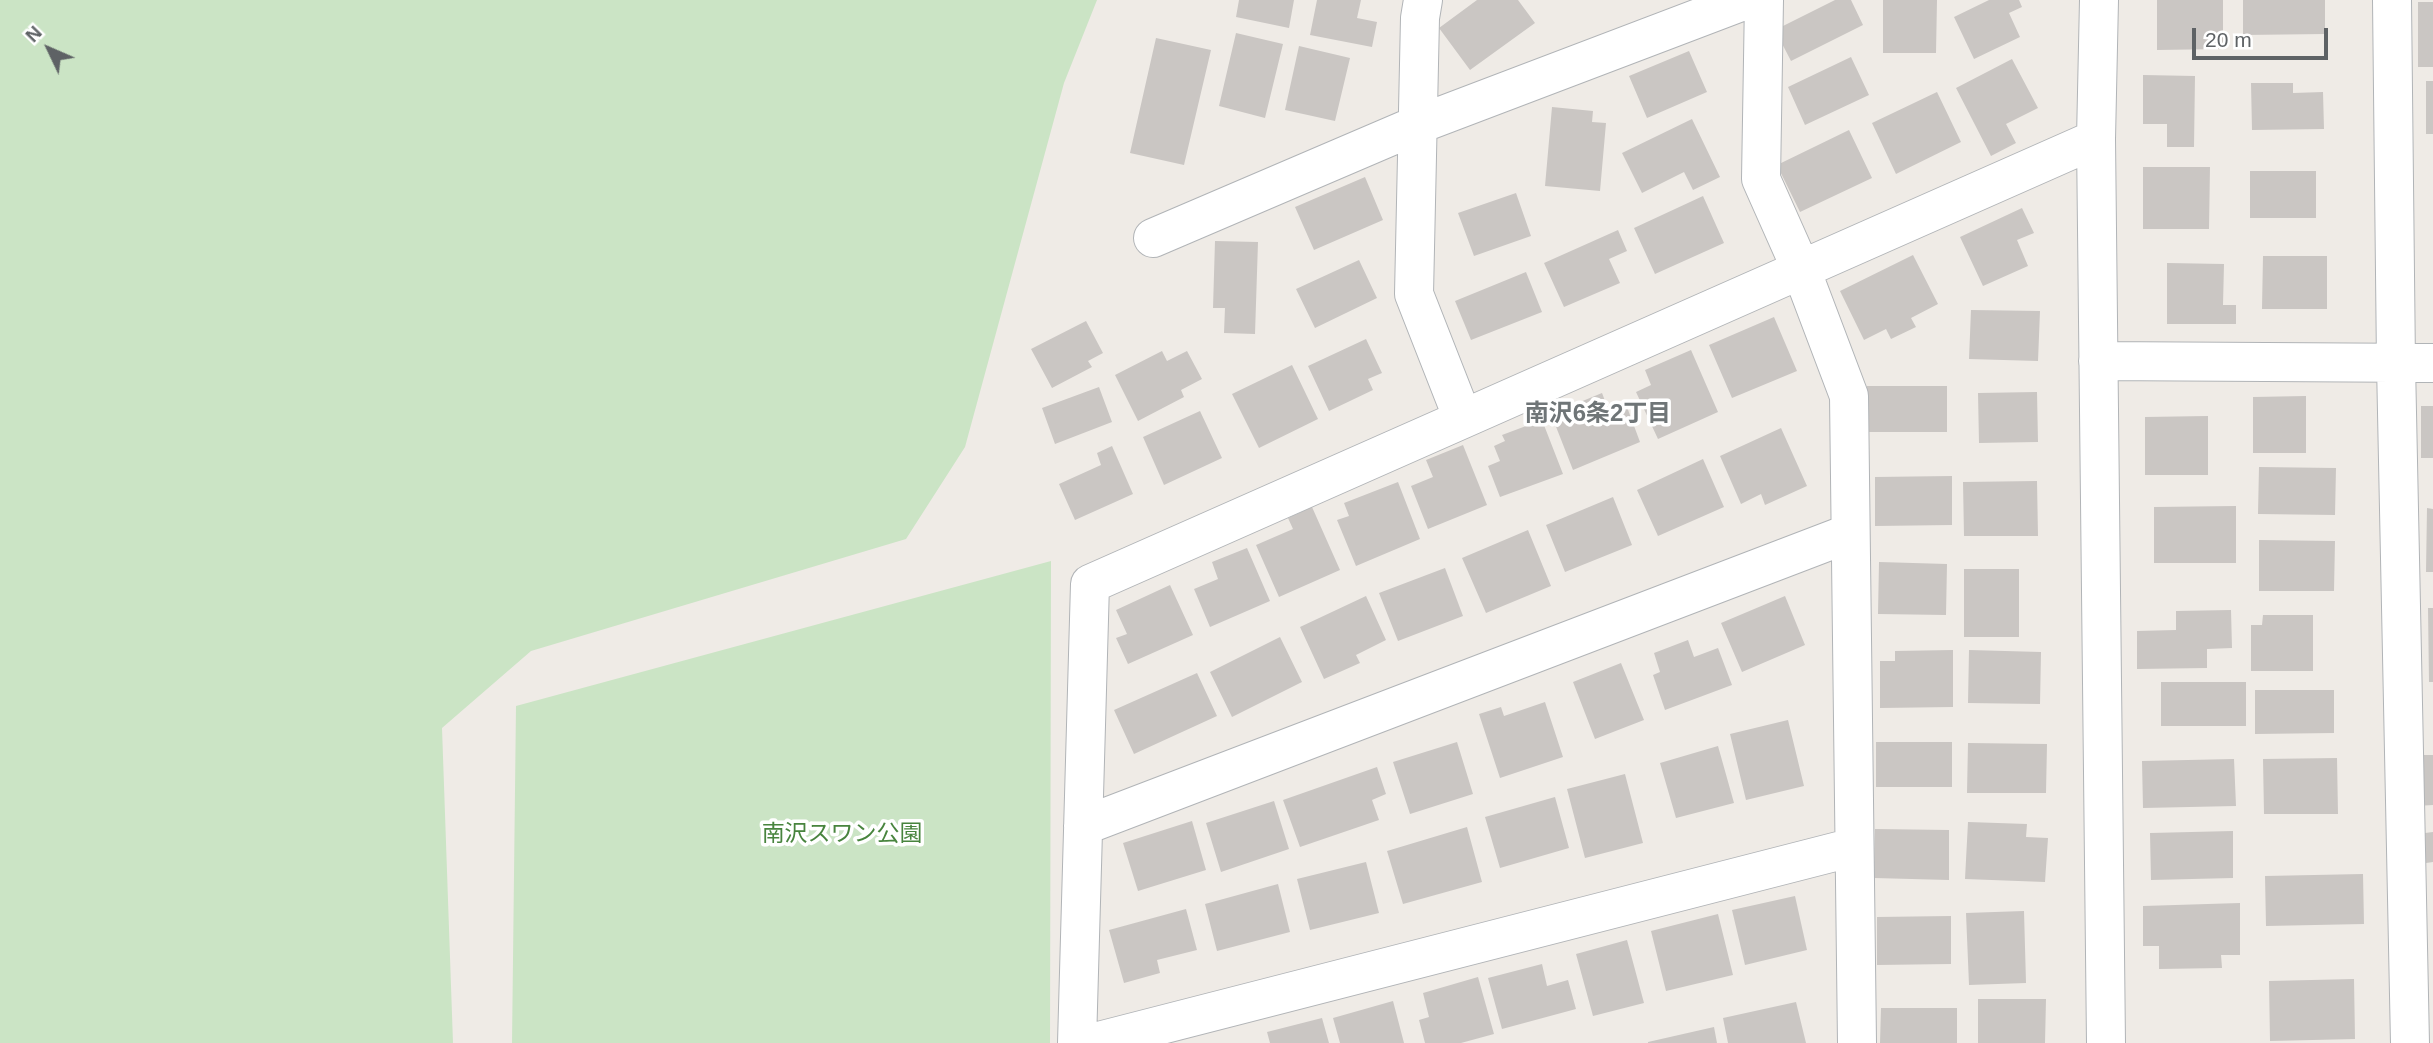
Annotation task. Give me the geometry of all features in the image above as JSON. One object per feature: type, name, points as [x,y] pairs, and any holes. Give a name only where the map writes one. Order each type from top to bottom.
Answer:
[{"type":"street","points":[[1423,0],[1420,18],[1414,294],[1463,419]]},
{"type":"street","points":[[1153,238],[1417,125],[1746,0]]},
{"type":"street","points":[[1765,0],[1762,179],[1801,269],[1849,396],[1857,1043]]},
{"type":"street","points":[[2099,0],[2096,139],[2106,1043]]},
{"type":"street","points":[[2392,0],[2415,363],[2410,1043]]},
{"type":"street","points":[[1077,1043],[1090,584],[2096,139]]},
{"type":"street","points":[[2098,361],[2415,363]]},
{"type":"street","points":[[1083,826],[1850,533]]},
{"type":"street","points":[[1091,1043],[1854,847]]},
{"type":"green space","points":[[0,0],[1097,0],[1064,83],[965,447],[906,539],[531,651],[442,728],[453,1043],[0,1043]]},
{"type":"green space","name":"南沢スワン公園","points":[[1051,561],[1050,1043],[512,1043],[516,706]]},
{"type":"building","points":[[1239,0],[1294,0],[1289,28],[1236,17]]},
{"type":"building","points":[[1317,0],[1361,0],[1357,18],[1377,22],[1372,47],[1310,35]]},
{"type":"building","points":[[1477,0],[1518,0],[1535,23],[1470,70],[1439,28]]},
{"type":"building","points":[[1835,0],[1851,0],[1863,25],[1791,61],[1775,30]]},
{"type":"building","points":[[1883,0],[1937,0],[1936,53],[1883,53]]},
{"type":"building","points":[[1989,0],[2019,0],[2022,7],[2009,13],[2020,37],[1974,59],[1954,17]]},
{"type":"building","points":[[2157,0],[2223,0],[2223,49],[2157,50]]},
{"type":"building","points":[[2243,0],[2325,0],[2325,34],[2243,35]]},
{"type":"building","points":[[2418,2],[2433,2],[2433,67],[2418,67]]},
{"type":"building","points":[[1236,33],[1283,44],[1265,118],[1219,106]]},
{"type":"building","points":[[1156,38],[1211,50],[1184,165],[1130,153]]},
{"type":"building","points":[[1299,46],[1350,58],[1335,121],[1285,110]]},
{"type":"building","points":[[1689,51],[1707,92],[1647,118],[1629,76]]},
{"type":"building","points":[[1851,57],[1869,95],[1805,125],[1788,87]]},
{"type":"building","points":[[2012,59],[2038,108],[2006,124],[2016,143],[1991,156],[1956,88]]},
{"type":"building","points":[[2143,75],[2195,76],[2194,147],[2167,147],[2167,124],[2143,124]]},
{"type":"building","points":[[2426,81],[2433,81],[2433,134],[2426,134]]},
{"type":"building","points":[[2251,83],[2293,83],[2293,93],[2323,92],[2324,129],[2252,130]]},
{"type":"building","points":[[1937,92],[1961,142],[1896,174],[1872,123]]},
{"type":"building","points":[[1552,107],[1593,111],[1592,122],[1606,123],[1600,191],[1545,186]]},
{"type":"building","points":[[1692,119],[1720,177],[1693,190],[1684,172],[1642,193],[1622,153]]},
{"type":"building","points":[[1849,130],[1872,178],[1800,212],[1777,165]]},
{"type":"building","points":[[2143,167],[2210,167],[2209,229],[2143,229]]},
{"type":"building","points":[[2250,171],[2316,171],[2316,218],[2250,218]]},
{"type":"building","points":[[1365,177],[1383,220],[1314,250],[1295,207]]},
{"type":"building","points":[[1516,193],[1531,236],[1474,256],[1458,213]]},
{"type":"building","points":[[1703,196],[1724,243],[1655,274],[1634,228]]},
{"type":"building","points":[[2022,208],[2034,233],[2017,240],[2028,266],[1983,286],[1960,237]]},
{"type":"building","points":[[1618,230],[1627,251],[1609,259],[1620,283],[1564,307],[1544,263]]},
{"type":"building","points":[[1215,241],[1258,242],[1255,334],[1224,333],[1225,308],[1213,308]]},
{"type":"building","points":[[1913,255],[1938,304],[1911,318],[1916,327],[1891,339],[1886,329],[1864,340],[1840,291]]},
{"type":"building","points":[[2263,256],[2327,256],[2327,309],[2262,309]]},
{"type":"building","points":[[1359,260],[1377,298],[1315,328],[1296,289]]},
{"type":"building","points":[[2167,263],[2224,264],[2223,305],[2236,305],[2236,324],[2167,324]]},
{"type":"building","points":[[1526,272],[1542,312],[1471,340],[1455,301]]},
{"type":"building","points":[[1971,310],[2040,311],[2038,361],[1969,359]]},
{"type":"building","points":[[1774,317],[1797,371],[1732,398],[1709,345]]},
{"type":"building","points":[[1086,321],[1103,353],[1088,361],[1092,367],[1052,388],[1031,349]]},
{"type":"building","points":[[1366,339],[1382,373],[1368,379],[1373,390],[1329,411],[1308,366]]},
{"type":"building","points":[[1691,350],[1718,412],[1658,439],[1636,392],[1651,385],[1645,370]]},
{"type":"building","points":[[1162,351],[1167,361],[1187,351],[1202,379],[1181,390],[1184,397],[1138,421],[1115,375]]},
{"type":"building","points":[[1292,365],[1318,419],[1259,448],[1232,394]]},
{"type":"building","points":[[1867,386],[1947,386],[1947,432],[1867,432]]},
{"type":"building","points":[[1099,387],[1112,422],[1055,444],[1042,408]]},
{"type":"building","points":[[2037,392],[2038,442],[1979,443],[1978,393]]},
{"type":"building","points":[[1602,393],[1610,414],[1627,407],[1640,442],[1573,470],[1551,414]]},
{"type":"building","points":[[2306,396],[2306,453],[2253,453],[2253,397]]},
{"type":"building","points":[[2421,406],[2433,406],[2433,458],[2421,458]]},
{"type":"building","points":[[1200,411],[1222,458],[1164,485],[1143,437]]},
{"type":"building","points":[[2208,416],[2208,475],[2145,475],[2145,417]]},
{"type":"building","points":[[1542,420],[1563,474],[1500,497],[1488,466],[1500,461],[1494,446],[1505,441],[1502,435]]},
{"type":"building","points":[[1781,428],[1807,486],[1765,505],[1761,494],[1741,504],[1720,456]]},
{"type":"building","points":[[1463,445],[1487,505],[1428,529],[1411,486],[1433,477],[1426,460]]},
{"type":"building","points":[[1112,446],[1133,494],[1075,520],[1059,484],[1101,465],[1097,453]]},
{"type":"building","points":[[1703,459],[1724,507],[1658,536],[1637,490]]},
{"type":"building","points":[[2259,467],[2336,468],[2335,515],[2258,514]]},
{"type":"building","points":[[1952,476],[1952,525],[1875,526],[1875,477]]},
{"type":"building","points":[[2037,481],[2038,536],[1964,536],[1963,482]]},
{"type":"building","points":[[1398,482],[1420,539],[1356,566],[1337,520],[1349,516],[1344,503]]},
{"type":"building","points":[[1613,497],[1632,545],[1565,572],[1546,525]]},
{"type":"building","points":[[2236,506],[2236,563],[2154,563],[2154,507]]},
{"type":"building","points":[[1312,507],[1340,570],[1279,597],[1256,545],[1293,529],[1288,518]]},
{"type":"building","points":[[2427,508],[2433,509],[2433,572],[2426,572]]},
{"type":"building","points":[[1528,530],[1551,586],[1486,613],[1462,558]]},
{"type":"building","points":[[2259,540],[2335,541],[2334,591],[2259,591]]},
{"type":"building","points":[[1247,548],[1270,601],[1210,627],[1194,589],[1218,579],[1212,562]]},
{"type":"building","points":[[1879,562],[1947,564],[1946,615],[1878,614]]},
{"type":"building","points":[[1445,568],[1463,616],[1398,641],[1379,593]]},
{"type":"building","points":[[1964,569],[2019,569],[2019,637],[1964,637]]},
{"type":"building","points":[[1170,585],[1193,635],[1128,664],[1116,638],[1127,634],[1116,610]]},
{"type":"building","points":[[1366,596],[1386,640],[1356,655],[1360,663],[1324,679],[1300,627]]},
{"type":"building","points":[[1785,596],[1805,645],[1742,672],[1721,623]]},
{"type":"building","points":[[2428,608],[2433,608],[2433,682],[2429,682]]},
{"type":"building","points":[[2231,610],[2232,648],[2207,649],[2207,668],[2137,669],[2137,631],[2176,630],[2176,611]]},
{"type":"building","points":[[2263,615],[2313,615],[2313,671],[2251,671],[2251,625],[2262,625]]},
{"type":"building","points":[[1280,637],[1302,682],[1232,717],[1210,672]]},
{"type":"building","points":[[1688,640],[1694,657],[1718,648],[1732,685],[1665,710],[1653,675],[1660,672],[1654,653]]},
{"type":"building","points":[[1953,650],[1953,707],[1880,708],[1880,661],[1895,661],[1895,651]]},
{"type":"building","points":[[1969,650],[2041,652],[2040,704],[1968,703]]},
{"type":"building","points":[[1621,663],[1644,720],[1595,739],[1573,682]]},
{"type":"building","points":[[1197,673],[1217,716],[1134,754],[1114,710]]},
{"type":"building","points":[[2161,682],[2246,682],[2246,726],[2161,726]]},
{"type":"building","points":[[2255,690],[2334,690],[2334,733],[2255,734]]},
{"type":"building","points":[[1545,702],[1563,757],[1500,778],[1479,714],[1501,707],[1504,716]]},
{"type":"building","points":[[1788,720],[1804,786],[1746,800],[1730,734]]},
{"type":"building","points":[[1457,742],[1473,794],[1410,814],[1393,762]]},
{"type":"building","points":[[1876,742],[1952,742],[1952,787],[1876,787]]},
{"type":"building","points":[[1968,743],[2047,744],[2046,793],[1967,793]]},
{"type":"building","points":[[1718,746],[1734,803],[1676,818],[1660,763]]},
{"type":"building","points":[[2415,755],[2433,755],[2433,805],[2416,806]]},
{"type":"building","points":[[2337,758],[2338,814],[2264,814],[2263,759]]},
{"type":"building","points":[[2234,759],[2236,806],[2143,808],[2142,761]]},
{"type":"building","points":[[1377,767],[1386,794],[1372,800],[1379,820],[1300,847],[1283,800]]},
{"type":"building","points":[[1625,774],[1643,843],[1585,858],[1567,789]]},
{"type":"building","points":[[1555,797],[1569,848],[1500,868],[1485,817]]},
{"type":"building","points":[[1274,801],[1289,849],[1221,872],[1206,823]]},
{"type":"building","points":[[1192,821],[1206,870],[1138,891],[1123,843]]},
{"type":"building","points":[[1968,822],[2027,824],[2026,837],[2048,838],[2045,882],[1965,879]]},
{"type":"building","points":[[1467,827],[1482,882],[1403,904],[1387,851]]},
{"type":"building","points":[[1875,829],[1949,830],[1949,880],[1874,878]]},
{"type":"building","points":[[2233,831],[2233,878],[2151,880],[2150,833]]},
{"type":"building","points":[[2433,832],[2433,862],[2426,863],[2425,833]]},
{"type":"building","points":[[1366,862],[1379,913],[1310,930],[1297,879]]},
{"type":"building","points":[[2363,874],[2364,924],[2266,926],[2265,876]]},
{"type":"building","points":[[1278,884],[1290,932],[1217,951],[1205,904]]},
{"type":"building","points":[[1795,896],[1807,950],[1745,965],[1732,910]]},
{"type":"building","points":[[2240,903],[2240,955],[2221,955],[2222,968],[2159,969],[2159,946],[2143,946],[2143,906]]},
{"type":"building","points":[[1186,909],[1197,950],[1157,960],[1160,973],[1124,983],[1109,930]]},
{"type":"building","points":[[2024,911],[2026,983],[1969,985],[1966,913]]},
{"type":"building","points":[[1718,914],[1733,975],[1666,991],[1651,931]]},
{"type":"building","points":[[1951,916],[1951,964],[1877,965],[1877,917]]},
{"type":"building","points":[[1627,940],[1644,1003],[1593,1016],[1576,954]]},
{"type":"building","points":[[1542,964],[1547,986],[1568,980],[1576,1009],[1502,1029],[1488,978]]},
{"type":"building","points":[[1478,977],[1494,1034],[1461,1043],[1425,1043],[1419,1020],[1429,1017],[1423,993]]},
{"type":"building","points":[[2354,979],[2355,1039],[2270,1041],[2269,981]]},
{"type":"building","points":[[1978,999],[2046,999],[2045,1043],[1978,1043]]},
{"type":"building","points":[[1393,1001],[1404,1043],[1340,1043],[1333,1018]]},
{"type":"building","points":[[1796,1002],[1806,1043],[1728,1043],[1723,1018]]},
{"type":"building","points":[[1881,1008],[1957,1008],[1957,1043],[1880,1043]]},
{"type":"building","points":[[1322,1018],[1329,1043],[1270,1043],[1267,1032]]},
{"type":"building","points":[[1714,1027],[1717,1043],[1648,1043],[1648,1042]]},
{"type":"district","name":"南沢6条2丁目","points":[[1598,414]]}]
